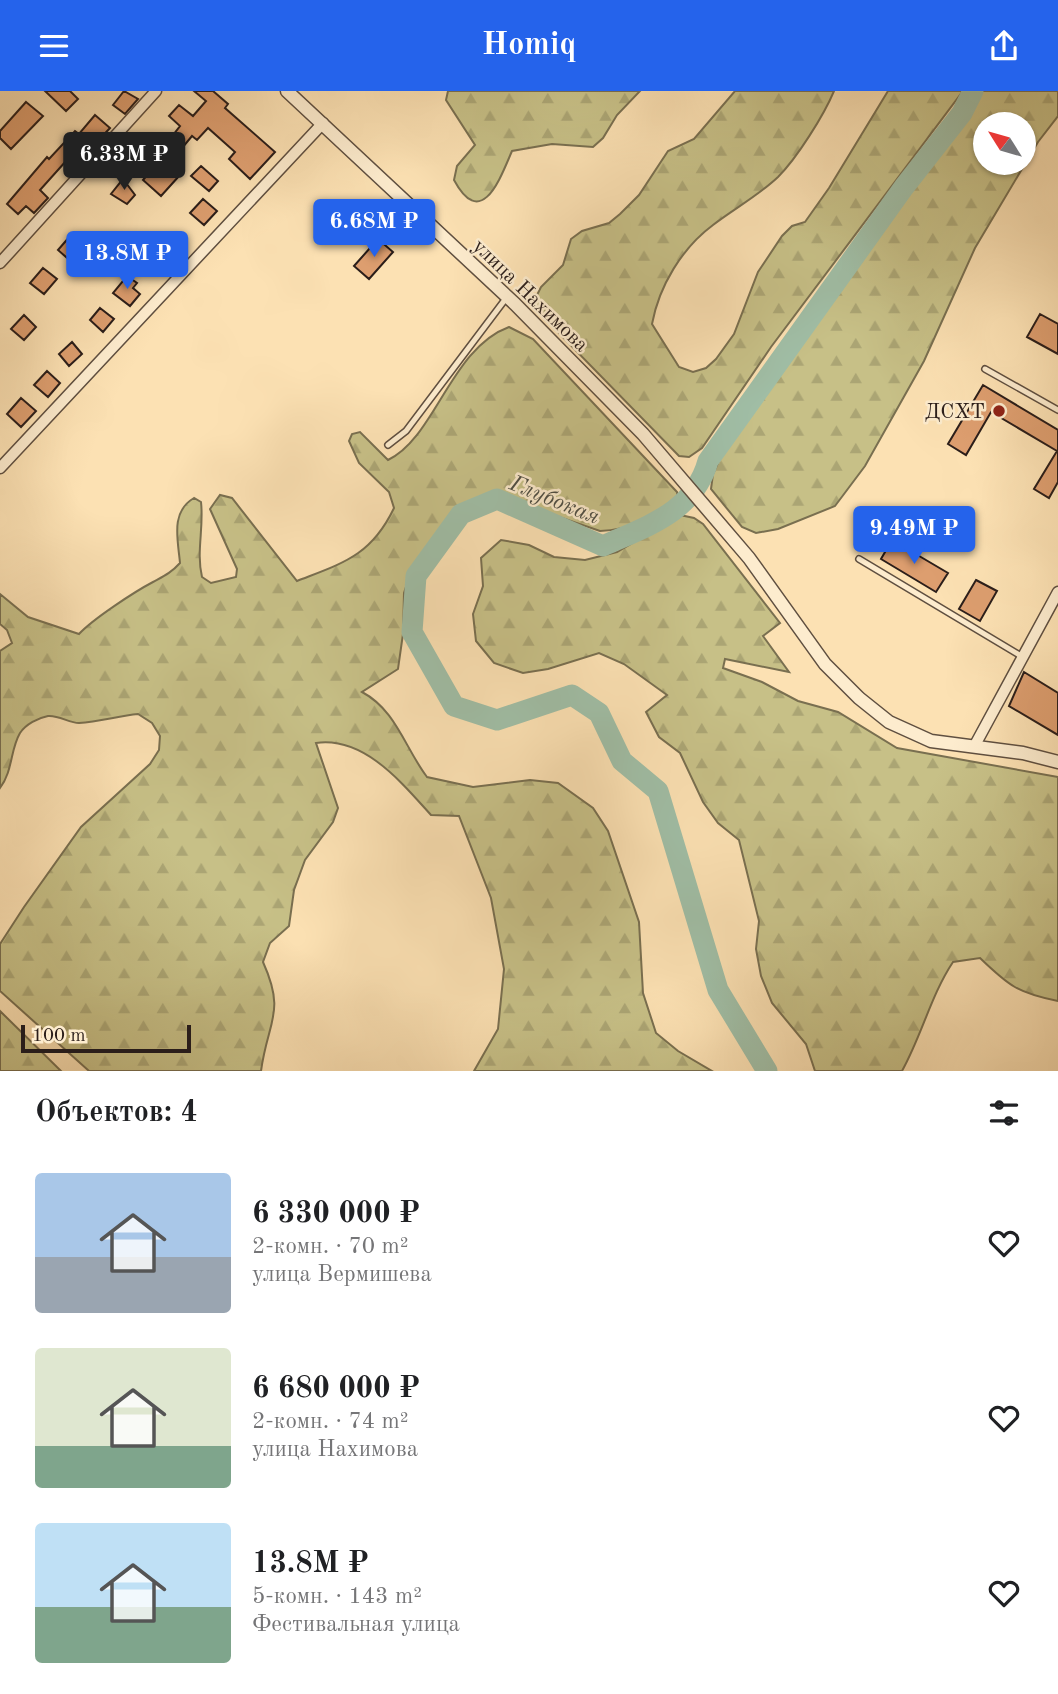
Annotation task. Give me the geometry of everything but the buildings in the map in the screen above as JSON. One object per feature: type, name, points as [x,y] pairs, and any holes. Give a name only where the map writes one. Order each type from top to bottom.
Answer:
[{"type":"street","points":[[0,263],[156,91]]},
{"type":"street","name":"улица Нахимова","points":[[287,91],[507,297],[683,477],[709,507],[825,664],[850,690],[889,722],[913,734],[943,743],[975,745],[1058,762]]},
{"type":"street","points":[[0,468],[323,123]]},
{"type":"street","points":[[975,745],[1058,592]]},
{"type":"lane","points":[[388,445],[406,431],[507,297]]},
{"type":"lane","points":[[985,369],[1058,410]]},
{"type":"lane","points":[[859,559],[1021,656]]},
{"type":"green space","points":[[448,91],[640,91],[617,115],[603,138],[593,147],[552,144],[512,151],[489,194],[482,200],[473,201],[464,195],[454,180],[457,166],[475,145],[446,100]]},
{"type":"green space","points":[[735,91],[834,91],[809,136],[778,177],[702,234],[682,256],[666,282],[652,324],[679,367],[693,372],[706,368],[716,359],[734,334],[758,272],[782,236],[792,226],[805,222],[888,91],[963,91],[771,347],[702,448],[689,457],[679,456],[546,320],[534,301],[541,287],[563,265],[571,239],[582,231],[609,223],[620,214],[639,195],[668,151],[694,139]]},
{"type":"green space","points":[[980,91],[1058,91],[1058,116],[1036,145],[1036,112],[973,112],[973,175],[1018,175],[975,248],[924,361],[865,466],[835,506],[778,529],[756,533],[742,527],[711,489],[713,474],[724,450],[887,222],[961,126]]},
{"type":"green space","points":[[509,327],[533,339],[677,492],[678,498],[642,522],[600,531],[495,495],[475,501],[448,517],[411,572],[404,593],[403,634],[398,669],[362,692],[392,719],[427,777],[473,787],[530,780],[558,783],[593,808],[608,831],[639,922],[643,993],[656,1033],[678,1051],[712,1071],[474,1071],[498,1029],[504,969],[491,898],[459,816],[431,815],[395,776],[366,754],[334,743],[316,743],[338,808],[333,822],[305,860],[294,890],[289,926],[270,943],[263,962],[270,979],[274,1005],[261,1071],[89,1071],[0,991],[0,944],[81,827],[150,764],[159,750],[160,736],[152,723],[138,714],[79,723],[44,717],[29,724],[20,733],[7,775],[0,788],[0,651],[12,643],[7,630],[0,624],[0,594],[28,617],[79,634],[114,606],[167,574],[180,563],[178,519],[186,504],[194,498],[201,502],[202,577],[211,583],[236,577],[237,569],[210,509],[220,495],[232,498],[297,581],[342,563],[376,537],[394,508],[389,492],[359,463],[349,441],[352,434],[360,432],[388,460],[404,449],[419,433],[472,354],[489,338]]},
{"type":"green space","points":[[680,515],[694,518],[703,524],[780,623],[763,636],[789,672],[725,659],[723,668],[762,682],[798,701],[838,712],[897,748],[1058,777],[1058,1001],[1015,987],[980,958],[953,962],[902,1071],[815,1071],[806,1044],[772,1003],[761,976],[756,949],[759,921],[739,840],[718,823],[703,802],[680,753],[659,737],[646,712],[667,695],[624,664],[599,653],[548,669],[523,673],[494,663],[476,641],[473,614],[483,586],[481,558],[501,540],[529,545],[554,557],[585,560],[617,552]]},
{"type":"green space","points":[[0,1011],[61,1071],[0,1071]]},
{"type":"waterway","name":"Глубокая","points":[[767,1071],[718,990],[658,791],[622,761],[599,713],[572,695],[497,720],[454,706],[412,632],[416,576],[461,514],[497,499],[603,546],[652,524],[680,505],[692,493],[708,461],[904,187],[962,113],[973,91]]},
{"type":"place","name":"ДСХТ","points":[[999,411]]}]
